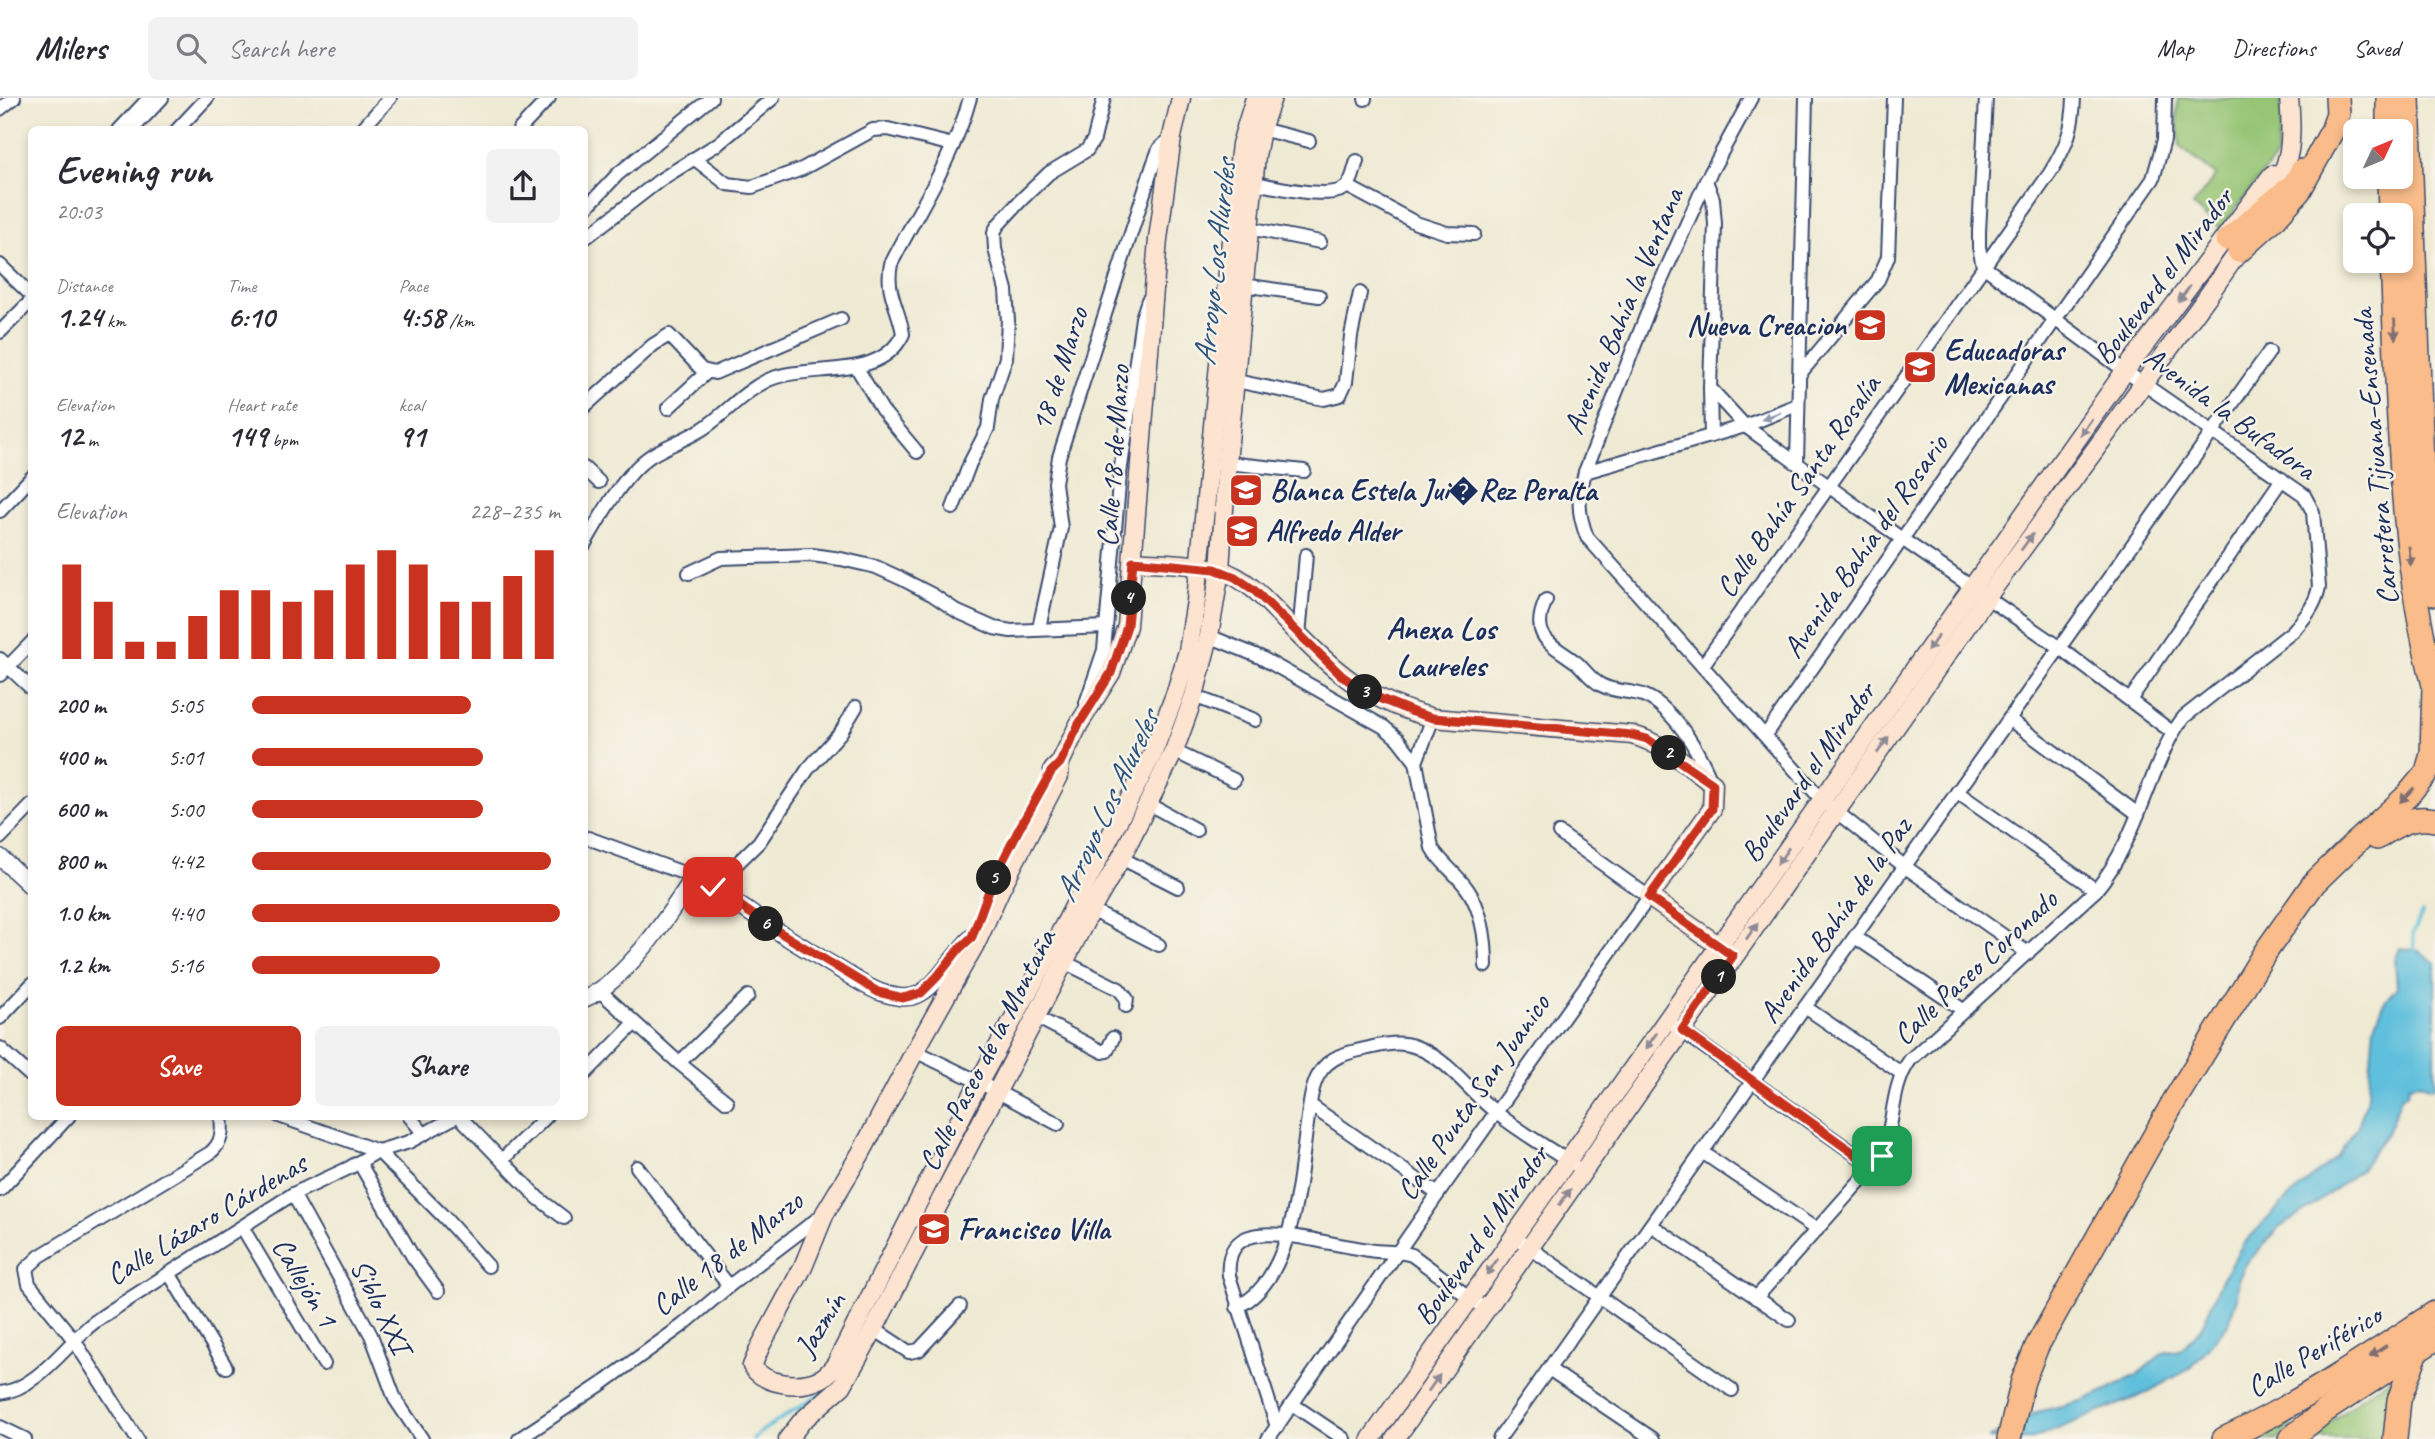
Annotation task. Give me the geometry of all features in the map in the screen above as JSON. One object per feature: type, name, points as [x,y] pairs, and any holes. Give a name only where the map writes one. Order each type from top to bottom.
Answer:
[{"type":"highway","points":[[2232,245],[2318,142],[2327,120],[2330,104],[2328,98]]},
{"type":"highway","points":[[2232,245],[2275,218],[2299,191],[2333,130],[2338,113],[2337,98]]},
{"type":"highway","points":[[2388,98],[2388,119]]},
{"type":"highway","name":"Carretera Tijuana–Ensenada","points":[[2408,98],[2422,462],[2435,594]]},
{"type":"highway","name":"Carretera Tijuana–Ensenada","points":[[2016,1430],[2023,1381],[2037,1346],[2173,1103],[2264,954],[2314,883],[2407,796],[2427,772],[2432,754],[2435,687],[2410,562],[2393,273]]},
{"type":"highway","points":[[2016,1430],[2044,1349],[2180,1110],[2247,999],[2332,878],[2362,848],[2400,823],[2415,819],[2435,820]]},
{"type":"highway","name":"Calle Periférico","points":[[2224,1439],[2335,1379],[2435,1313]]},
{"type":"highway","points":[[2395,1439],[2399,1400],[2426,1345]]},
{"type":"highway","name":"Calle Periférico","points":[[2290,1439],[2326,1410],[2426,1345]]},
{"type":"main road","name":"Calle 18 de Marzo","points":[[825,1213],[861,1153],[974,941],[992,882],[1051,772],[1060,763],[1111,673],[1127,626],[1158,239],[1172,137],[1181,98]]},
{"type":"main road","name":"Calle Paseo de la Montaña","points":[[989,1087],[1036,1017],[1121,858],[1174,751],[1194,695],[1209,636],[1210,568],[1237,179],[1241,144],[1255,98]]},
{"type":"main road","name":"Calle Paseo de la Montaña","points":[[788,1439],[802,1421],[842,1386],[874,1329],[989,1087],[1030,991],[1152,755],[1176,692],[1210,568],[1227,463],[1253,183],[1261,129],[1272,98]]},
{"type":"main road","name":"Boulevard el Mirador","points":[[2288,180],[2291,138],[2289,98]]},
{"type":"main road","name":"Boulevard el Mirador","points":[[1980,593],[2207,298],[2232,245],[2273,175],[2291,138]]},
{"type":"main road","name":"Boulevard el Mirador","points":[[1395,1439],[1478,1304],[1514,1237],[1667,1019],[1726,951],[1980,593],[2125,371],[2232,245]]},
{"type":"main road","points":[[1133,561],[1210,568],[1254,590],[1341,675],[1364,692],[1389,704],[1433,718],[1632,735],[1647,739],[1713,784]]},
{"type":"main road","name":"Calle Punta San Juanico","points":[[1649,897],[1712,809],[1713,784]]},
{"type":"main road","points":[[1649,897],[1726,951]]},
{"type":"main road","name":"Boulevard el Mirador","points":[[1371,1439],[1478,1304],[1529,1248],[1682,1030],[1726,951]]},
{"type":"main road","name":"Jazmín","points":[[825,1213],[803,1267],[754,1359],[752,1366],[756,1373],[770,1380],[791,1384],[810,1383],[827,1374],[836,1364],[953,1137],[989,1087]]},
{"type":"street","points":[[0,109],[14,98]]},
{"type":"street","points":[[122,126],[149,98]]},
{"type":"street","points":[[136,126],[162,98]]},
{"type":"street","points":[[181,126],[207,98]]},
{"type":"street","points":[[365,126],[390,98]]},
{"type":"street","points":[[523,126],[549,98]]},
{"type":"street","points":[[588,206],[618,174],[711,98]]},
{"type":"street","points":[[588,236],[660,180],[734,131],[773,98]]},
{"type":"street","points":[[588,538],[608,505],[644,461],[703,429],[755,387],[781,375],[857,368],[893,349],[903,334],[889,290],[891,264],[954,145],[970,98]]},
{"type":"street","points":[[953,509],[970,463],[988,428],[992,400],[1006,358],[1006,290],[995,250],[995,232],[998,225],[1049,173],[1087,150],[1094,139],[1104,98]]},
{"type":"street","name":"Avenida Bahía la Ventana","points":[[1751,98],[1706,181],[1652,302],[1585,472],[1579,515],[1587,537],[1829,806],[1904,866],[2028,953]]},
{"type":"street","points":[[1797,462],[1806,98]]},
{"type":"street","points":[[1799,375],[1878,280],[1888,257],[1894,98]]},
{"type":"street","points":[[1983,267],[1979,232],[1986,98]]},
{"type":"street","name":"Calle Bahía Santa Rosalía","points":[[1703,665],[1830,488],[2065,149],[2073,122],[2074,98]]},
{"type":"street","name":"Avenida Bahía del Rosario","points":[[1765,736],[2153,178],[2165,140],[2165,98]]},
{"type":"street","points":[[695,159],[727,184],[752,187],[802,169],[873,130],[888,129],[954,145]]},
{"type":"street","points":[[1261,129],[1309,141]]},
{"type":"street","name":"18 de Marzo","points":[[1039,628],[1061,528],[1055,483],[1059,457],[1153,165],[1159,149],[1172,137]]},
{"type":"street","points":[[1253,183],[1334,193],[1346,186],[1357,161]]},
{"type":"street","points":[[1706,181],[1713,199],[1715,224],[1711,436]]},
{"type":"street","points":[[1346,186],[1416,223],[1447,233],[1474,234]]},
{"type":"street","points":[[1249,228],[1320,242]]},
{"type":"street","points":[[0,265],[28,294]]},
{"type":"street","name":"Avenida la Bufadora","points":[[1983,267],[2125,371],[2282,479],[2306,497],[2313,512],[2319,587],[2308,615],[2292,632],[2184,717],[2172,732]]},
{"type":"street","name":"Calle 18 de Marzo","points":[[1086,714],[1086,701],[1104,650],[1120,474],[1142,318],[1156,276]]},
{"type":"street","points":[[1243,285],[1319,296]]},
{"type":"street","points":[[1236,381],[1324,399],[1340,395],[1346,382],[1351,335],[1360,293]]},
{"type":"street","points":[[0,332],[28,302]]},
{"type":"street","points":[[668,408],[706,373],[715,373],[841,319]]},
{"type":"street","points":[[588,403],[653,345],[669,335],[706,373]]},
{"type":"street","name":"Avenida Bahía de la Paz","points":[[1499,1439],[2269,352]]},
{"type":"street","points":[[857,368],[882,410],[917,452]]},
{"type":"street","points":[[1710,388],[1745,426],[2060,648],[2172,732]]},
{"type":"street","points":[[1585,472],[1745,426],[1797,405]]},
{"type":"street","points":[[1227,463],[1304,471]]},
{"type":"street","points":[[588,472],[599,482]]},
{"type":"street","points":[[2130,700],[2282,479]]},
{"type":"street","points":[[0,511],[28,481]]},
{"type":"street","points":[[689,573],[721,558],[812,555],[876,567],[933,595],[958,612],[994,628],[1011,631],[1105,627]]},
{"type":"street","points":[[1299,636],[1306,555]]},
{"type":"street","points":[[1546,600],[1539,624],[1548,644],[1578,664],[1599,684],[1612,689],[1634,691],[1649,697],[1662,707],[1691,741],[1713,784]]},
{"type":"street","points":[[1209,636],[1260,657],[1384,727],[1398,739],[1416,762],[1432,848],[1468,890],[1473,900],[1486,943],[1486,966]]},
{"type":"street","points":[[28,645],[3,667],[28,686]]},
{"type":"street","points":[[1194,695],[1255,719]]},
{"type":"street","points":[[713,887],[760,842],[808,769],[841,732],[856,706]]},
{"type":"street","points":[[1416,762],[1433,718]]},
{"type":"street","points":[[2009,719],[2138,814]]},
{"type":"street","name":"Calle Paseo Coronado","points":[[1756,1298],[1882,1156],[1888,1140],[1901,1073],[1910,1060],[2096,890],[2116,863],[2172,732]]},
{"type":"street","points":[[1174,751],[1234,779]]},
{"type":"street","points":[[1957,792],[2096,890]]},
{"type":"street","points":[[1149,804],[1196,830]]},
{"type":"street","points":[[0,838],[28,809]]},
{"type":"street","points":[[1559,833],[1649,897]]},
{"type":"street","points":[[588,838],[694,877],[713,887],[766,924],[878,992],[912,997],[921,993],[959,949],[974,941]]},
{"type":"street","points":[[0,857],[28,883]]},
{"type":"street","points":[[1121,858],[1178,887]]},
{"type":"street","points":[[588,997],[601,992],[636,955],[694,877]]},
{"type":"street","name":"Calle Punta San Juanico","points":[[1268,1439],[1649,897]]},
{"type":"street","points":[[1091,910],[1159,945]]},
{"type":"street","points":[[1855,937],[1963,1010]]},
{"type":"street","points":[[1064,962],[1125,1000]]},
{"type":"street","points":[[0,1018],[28,988]]},
{"type":"street","points":[[601,992],[634,1024],[727,1102]]},
{"type":"street","points":[[679,1063],[748,996]]},
{"type":"street","points":[[1805,1007],[1901,1073]]},
{"type":"street","points":[[1036,1017],[1103,1052],[1107,1051],[1113,1038]]},
{"type":"street","points":[[1667,1019],[1873,1167]]},
{"type":"street","points":[[588,1071],[634,1024]]},
{"type":"street","points":[[1237,1307],[1259,1292],[1281,1258],[1300,1179],[1310,1105],[1318,1074],[1333,1059],[1346,1052],[1402,1043],[1416,1047],[1442,1062],[1497,1114],[1583,1171]]},
{"type":"street","points":[[0,1048],[28,1073]]},
{"type":"street","points":[[915,1051],[1058,1124]]},
{"type":"street","points":[[1310,1105],[1438,1194]]},
{"type":"street","points":[[0,1190],[65,1120]]},
{"type":"street","points":[[137,1439],[74,1340],[29,1284],[26,1269],[40,1256],[210,1153],[221,1138],[221,1120]]},
{"type":"street","points":[[290,1120],[378,1151],[488,1266]]},
{"type":"street","points":[[412,1120],[424,1134]]},
{"type":"street","name":"Calle Lázaro Cárdenas","points":[[0,1393],[17,1388],[33,1378],[56,1361],[88,1326],[293,1194],[378,1151],[409,1142],[450,1120]]},
{"type":"street","points":[[462,1120],[538,1198],[564,1218]]},
{"type":"street","points":[[503,1159],[543,1120]]},
{"type":"street","points":[[1702,1152],[1817,1230]]},
{"type":"street","points":[[359,1162],[413,1257],[438,1290]]},
{"type":"street","points":[[637,1167],[729,1286]]},
{"type":"street","name":"Siblo XXI","points":[[293,1194],[371,1335],[395,1399],[422,1439]]},
{"type":"street","name":"Calle 18 de Marzo","points":[[519,1439],[683,1325],[729,1286],[825,1213]]},
{"type":"street","points":[[1651,1225],[1789,1320]]},
{"type":"street","name":"Callejón 1","points":[[242,1227],[324,1364]]},
{"type":"street","points":[[1276,1427],[1229,1276],[1230,1254],[1242,1240],[1269,1233],[1383,1253],[1412,1255],[1478,1304]]},
{"type":"street","points":[[1514,1237],[1732,1390]]},
{"type":"street","points":[[169,1273],[226,1367]]},
{"type":"street","points":[[874,1329],[909,1352],[919,1350],[960,1306]]},
{"type":"street","points":[[1549,1369],[1653,1439]]},
{"type":"street","points":[[1292,1404],[1344,1439]]},
{"type":"street","points":[[0,1427],[25,1439]]},
{"type":"green space","points":[[2178,98],[2281,98],[2282,116],[2276,157],[2220,229],[2193,206],[2216,175],[2180,147]]},
{"type":"green space","points":[[2435,1325],[2435,1329],[2301,1418],[2277,1439],[2249,1439],[2313,1406]]},
{"type":"green space","points":[[2401,1371],[2389,1439],[2310,1439],[2363,1396]]},
{"type":"water","points":[[2400,948],[2419,951],[2435,963],[2435,1086],[2432,1088],[2419,1083],[2409,1085],[2408,1093],[2402,1096],[2387,1133],[2360,1170],[2279,1228],[2246,1264],[2239,1278],[2237,1298],[2229,1323],[2191,1368],[2144,1394],[2033,1439],[1988,1439],[2037,1412],[2082,1401],[2138,1374],[2163,1353],[2179,1350],[2202,1327],[2221,1281],[2243,1244],[2287,1199],[2337,1157],[2358,1126],[2368,1095],[2374,1025],[2386,1000],[2397,987],[2395,961]]},
{"type":"waterway","name":"Arroyo Los Alureles","points":[[1209,563],[1218,473]]},
{"type":"waterway","name":"Arroyo Los Alureles","points":[[1199,639],[1202,615]]},
{"type":"waterway","name":"Arroyo Los Alureles","points":[[1161,759],[1184,694]]},
{"type":"waterway","name":"Arroyo Los Alureles","points":[[1109,862],[1145,791]]},
{"type":"waterway","points":[[2415,952],[2413,934],[2422,913]]},
{"type":"waterway","name":"Arroyo Los Alureles","points":[[862,1333],[876,1306]]},
{"type":"waterway","name":"Arroyo Los Alureles","points":[[753,1439],[821,1393]]},
{"type":"place","name":"Nueva Creacion","points":[[1870,325]]},
{"type":"place","name":"Educadoras Mexicanas","points":[[1920,367]]},
{"type":"place","name":"Blanca Estela Jui�Rez Peralta","points":[[1246,490]]},
{"type":"place","name":"Alfredo Alder","points":[[1242,531]]},
{"type":"place","name":"Francisco Villa","points":[[934,1229]]},
{"type":"district","name":"Anexa Los Laureles","points":[[1441,646]]},
{"type":"route","points":[[713,887],[766,924],[878,992],[903,998],[921,993],[972,937],[992,882],[1019,829],[1111,673],[1127,626],[1133,561],[1220,570],[1254,590],[1341,675],[1364,692],[1389,704],[1433,718],[1632,735],[1647,739],[1713,784],[1712,809],[1649,897],[1733,956],[1682,1030],[1873,1167],[1882,1156]]}]
